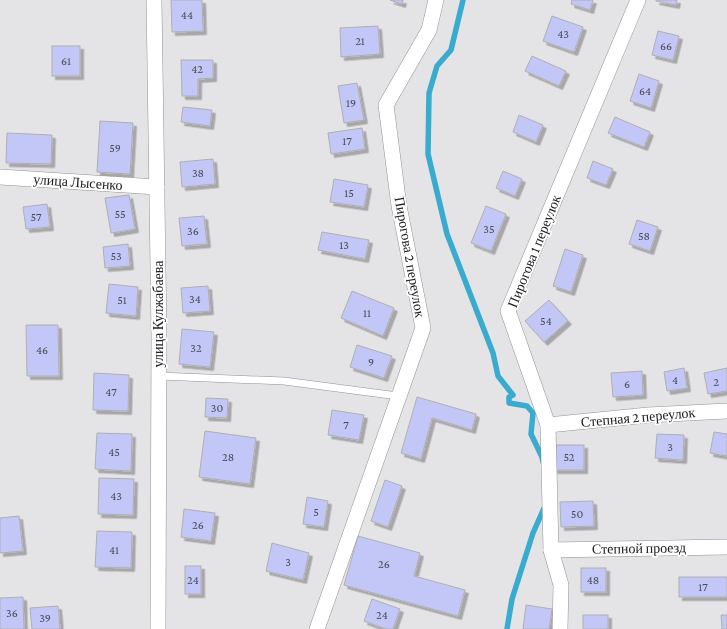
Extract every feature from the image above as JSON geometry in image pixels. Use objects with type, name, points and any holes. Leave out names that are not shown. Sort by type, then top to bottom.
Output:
[{"type":"street","name":"улица Кулжабаева","points":[[154,0],[159,376],[158,629]]},
{"type":"street","name":"Пирогова 2 переулок","points":[[317,629],[423,328],[400,206],[386,105],[429,30],[436,0]]},
{"type":"street","name":"Пирогова 1 переулок","points":[[560,629],[561,585],[552,550],[548,425],[508,311],[638,0]]},
{"type":"street","name":"улица Лысенко","points":[[0,177],[157,187]]},
{"type":"street","name":"Степная 2 переулок","points":[[548,425],[648,415],[727,411]]},
{"type":"street","name":"Степной проезд","points":[[552,550],[727,546]]},
{"type":"lane","points":[[159,376],[284,381],[398,396]]},
{"type":"building","points":[[171,0],[202,0],[203,31],[172,32]]},
{"type":"building","points":[[390,0],[403,0],[402,4]]},
{"type":"building","points":[[572,0],[593,0],[590,10],[571,4]]},
{"type":"building","points":[[656,0],[677,0],[676,5]]},
{"type":"building","points":[[552,16],[583,27],[574,52],[543,41]]},
{"type":"building","points":[[378,26],[380,54],[341,57],[340,28]]},
{"type":"building","points":[[658,31],[679,36],[673,60],[652,55]]},
{"type":"building","points":[[52,46],[80,46],[80,76],[52,76]]},
{"type":"building","points":[[532,56],[566,71],[559,86],[525,71]]},
{"type":"building","points":[[181,60],[213,60],[213,78],[198,79],[198,96],[182,96]]},
{"type":"building","points":[[639,74],[659,81],[651,108],[630,101]]},
{"type":"building","points":[[357,83],[364,120],[344,123],[338,86]]},
{"type":"building","points":[[183,107],[212,110],[210,126],[181,122]]},
{"type":"building","points":[[519,115],[543,125],[536,142],[513,132]]},
{"type":"building","points":[[615,117],[650,132],[644,147],[608,133]]},
{"type":"building","points":[[100,121],[133,123],[130,174],[97,172]]},
{"type":"building","points":[[362,128],[365,149],[331,154],[328,133]]},
{"type":"building","points":[[7,133],[52,135],[51,164],[6,163]]},
{"type":"building","points":[[213,159],[215,184],[182,187],[180,162]]},
{"type":"building","points":[[593,161],[613,169],[606,185],[587,178]]},
{"type":"building","points":[[503,171],[522,179],[515,196],[496,188]]},
{"type":"building","points":[[334,179],[368,185],[364,207],[330,202]]},
{"type":"building","points":[[129,195],[135,229],[111,233],[105,198]]},
{"type":"building","points":[[47,204],[50,227],[26,229],[23,207]]},
{"type":"building","points":[[486,206],[506,214],[491,251],[471,243]]},
{"type":"building","points":[[204,216],[207,244],[182,246],[179,218]]},
{"type":"building","points":[[637,220],[658,227],[650,251],[629,244]]},
{"type":"building","points":[[322,232],[369,240],[365,259],[318,250]]},
{"type":"building","points":[[128,244],[130,266],[105,268],[103,247]]},
{"type":"building","points":[[565,249],[583,255],[571,292],[553,286]]},
{"type":"building","points":[[109,284],[138,287],[136,316],[106,313]]},
{"type":"building","points":[[208,286],[210,311],[183,313],[181,288]]},
{"type":"building","points":[[352,291],[394,308],[383,336],[341,318]]},
{"type":"building","points":[[549,300],[568,321],[544,342],[525,321]]},
{"type":"building","points":[[26,325],[58,325],[59,376],[27,376]]},
{"type":"building","points":[[182,329],[214,332],[210,367],[179,364]]},
{"type":"building","points":[[357,345],[392,356],[384,378],[350,367]]},
{"type":"building","points":[[684,368],[687,388],[667,391],[664,372]]},
{"type":"building","points":[[727,368],[727,391],[708,394],[704,373]]},
{"type":"building","points":[[642,371],[643,395],[613,397],[611,373]]},
{"type":"building","points":[[94,373],[129,375],[128,411],[93,410]]},
{"type":"building","points":[[417,397],[476,414],[472,430],[432,418],[421,459],[401,453]]},
{"type":"building","points":[[206,398],[228,399],[227,418],[205,417]]},
{"type":"building","points":[[332,410],[364,415],[359,440],[328,435]]},
{"type":"building","points":[[205,431],[256,438],[250,484],[199,477]]},
{"type":"building","points":[[714,432],[727,434],[727,456],[710,453]]},
{"type":"building","points":[[97,433],[132,434],[131,471],[95,469]]},
{"type":"building","points":[[657,434],[684,435],[683,460],[655,458]]},
{"type":"building","points":[[554,445],[584,445],[584,470],[554,470]]},
{"type":"building","points":[[99,478],[134,479],[133,515],[98,514]]},
{"type":"building","points":[[385,480],[402,486],[388,527],[371,521]]},
{"type":"building","points":[[307,497],[328,501],[324,527],[303,524]]},
{"type":"building","points":[[593,501],[594,526],[561,527],[560,502]]},
{"type":"building","points":[[184,509],[215,513],[211,541],[181,537]]},
{"type":"building","points":[[19,516],[23,551],[0,553],[0,518]]},
{"type":"building","points":[[97,531],[132,532],[131,568],[95,567]]},
{"type":"building","points":[[358,536],[420,553],[414,576],[465,590],[458,616],[344,585]]},
{"type":"building","points":[[272,543],[309,553],[303,580],[266,571]]},
{"type":"building","points":[[185,566],[201,566],[201,594],[185,594]]},
{"type":"building","points":[[581,568],[606,568],[606,592],[581,592]]},
{"type":"building","points":[[679,577],[727,577],[727,597],[679,597]]},
{"type":"building","points":[[23,597],[24,629],[0,629],[0,598]]},
{"type":"building","points":[[372,599],[400,609],[393,629],[386,629],[364,621]]},
{"type":"building","points":[[526,605],[552,609],[549,629],[523,629]]},
{"type":"building","points":[[58,606],[60,629],[32,629],[30,608]]},
{"type":"building","points":[[583,615],[608,615],[608,629],[583,629]]},
{"type":"building","points":[[721,615],[727,615],[727,629],[722,629]]},
{"type":"waterway","points":[[463,0],[451,50],[437,66],[429,93],[428,154],[447,234],[493,353],[498,376],[513,395],[509,397],[509,403],[527,406],[533,413],[531,434],[543,462]]},
{"type":"waterway","points":[[507,629],[512,599],[533,533],[545,506]]}]
